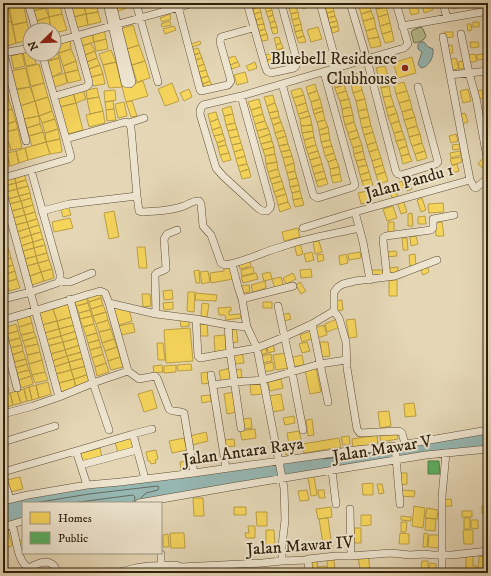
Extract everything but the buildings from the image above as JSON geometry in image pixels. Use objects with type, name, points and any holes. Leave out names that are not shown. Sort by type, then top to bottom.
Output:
[{"type":"street","points":[[28,3],[34,22]]},
{"type":"street","points":[[55,96],[86,87],[89,84],[67,3]]},
{"type":"street","points":[[107,3],[115,25],[132,82],[130,84],[125,83],[115,25],[112,3]]},
{"type":"street","points":[[136,3],[158,82]]},
{"type":"street","points":[[62,40],[140,18],[178,5],[194,3]]},
{"type":"street","points":[[247,3],[253,28],[265,66],[269,73],[295,67],[297,61],[281,3]]},
{"type":"street","points":[[320,3],[333,51]]},
{"type":"street","points":[[350,3],[367,60],[396,172],[401,175],[436,164],[438,162],[418,87]]},
{"type":"street","points":[[240,96],[271,205],[267,211],[259,209],[216,168],[200,114],[200,110],[203,105],[367,60],[406,47],[408,44],[396,3]]},
{"type":"street","points":[[442,3],[446,18]]},
{"type":"street","points":[[178,5],[201,92],[228,85],[231,81],[220,42],[221,37],[253,28]]},
{"type":"street","points":[[402,26],[488,11]]},
{"type":"street","points":[[487,26],[488,38]]},
{"type":"street","points":[[461,34],[476,98],[488,160]]},
{"type":"street","points":[[443,37],[470,180],[476,188],[488,178]]},
{"type":"street","points":[[22,49],[3,52],[26,141]]},
{"type":"street","points":[[3,178],[70,159],[71,156],[44,62]]},
{"type":"street","points":[[450,74],[488,71]]},
{"type":"street","points":[[282,84],[313,194],[318,198],[353,187],[355,185],[324,72]]},
{"type":"street","points":[[66,138],[144,118]]},
{"type":"street","points":[[129,123],[131,128],[137,196],[140,211],[170,210],[199,201],[201,204],[203,226],[211,235],[221,263],[225,265],[247,260],[272,249],[297,242],[359,228]]},
{"type":"street","points":[[31,170],[60,274],[60,280]]},
{"type":"street","name":"Jalan Pandu 1","points":[[303,228],[470,180]]},
{"type":"street","points":[[3,192],[59,397]]},
{"type":"street","points":[[42,211],[69,204],[137,196]]},
{"type":"street","points":[[355,212],[370,280]]},
{"type":"street","points":[[387,277],[383,238],[386,236],[431,230],[433,226],[433,219],[454,215]]},
{"type":"street","points":[[156,314],[155,275],[164,270],[166,267],[164,238],[167,234],[177,230]]},
{"type":"street","points":[[405,444],[402,433],[399,431],[360,433],[357,429],[347,368],[346,342],[338,318],[334,312],[333,295],[335,290],[343,284],[402,274],[437,260]]},
{"type":"street","points":[[232,264],[242,299],[247,327],[257,348],[284,488],[285,520],[282,561]]},
{"type":"street","points":[[60,280],[70,282],[92,272]]},
{"type":"street","points":[[3,300],[57,283],[60,280]]},
{"type":"street","points":[[242,299],[293,286]]},
{"type":"street","points":[[3,320],[70,299],[100,291],[103,292],[109,303],[128,371],[139,379],[155,376],[169,410],[184,412],[186,416],[194,473]]},
{"type":"street","points":[[70,299],[93,383],[109,430]]},
{"type":"street","points":[[109,303],[156,314],[247,327]]},
{"type":"street","points":[[278,306],[303,430]]},
{"type":"street","points":[[196,319],[199,358],[257,348],[312,324],[334,312]]},
{"type":"street","points":[[312,324],[328,402]]},
{"type":"street","points":[[228,325],[230,352],[242,428]]},
{"type":"street","points":[[3,332],[16,388]]},
{"type":"street","points":[[212,385],[263,380],[320,364],[346,360]]},
{"type":"street","points":[[3,414],[33,406],[128,371]]},
{"type":"street","points":[[211,375],[226,468]]},
{"type":"street","points":[[3,442],[55,426]]},
{"type":"street","points":[[3,472],[152,429]]},
{"type":"street","name":"Jalan Antara Raya","points":[[7,500],[87,485],[395,448],[405,444],[488,430]]},
{"type":"street","points":[[133,434],[145,479]]},
{"type":"street","points":[[395,448],[400,504]]},
{"type":"street","name":"Jalan Mawar V","points":[[145,502],[396,460],[488,449]]},
{"type":"street","points":[[81,466],[137,450]]},
{"type":"street","points":[[74,452],[81,466],[87,485]]},
{"type":"street","points":[[442,573],[442,496],[446,453]]},
{"type":"street","points":[[332,471],[336,504]]},
{"type":"street","points":[[3,478],[7,500]]},
{"type":"street","points":[[350,509],[351,556]]},
{"type":"street","points":[[3,527],[22,521]]},
{"type":"street","points":[[12,525],[20,558],[26,566],[29,568],[44,562],[51,563],[54,565],[57,573]]},
{"type":"street","name":"Jalan Mawar IV","points":[[116,573],[149,566],[176,565],[181,567],[262,563],[336,556],[391,553],[410,555],[452,555],[488,551]]},
{"type":"street","points":[[161,554],[161,566]]},
{"type":"street","points":[[308,559],[310,573]]},
{"type":"street","points":[[173,565],[173,573]]},
{"type":"green space","points":[[421,27],[426,36],[423,40],[414,43],[411,32]]},
{"type":"water","points":[[424,42],[428,47],[433,49],[433,52],[429,64],[421,68],[418,64],[422,52],[418,49],[418,44]]},
{"type":"water","points":[[488,430],[488,449],[446,453],[145,502],[22,502],[22,521],[3,527],[3,501],[19,496]]},
{"type":"place","name":"Bluebell Residence Clubhouse","points":[[405,68]]}]
